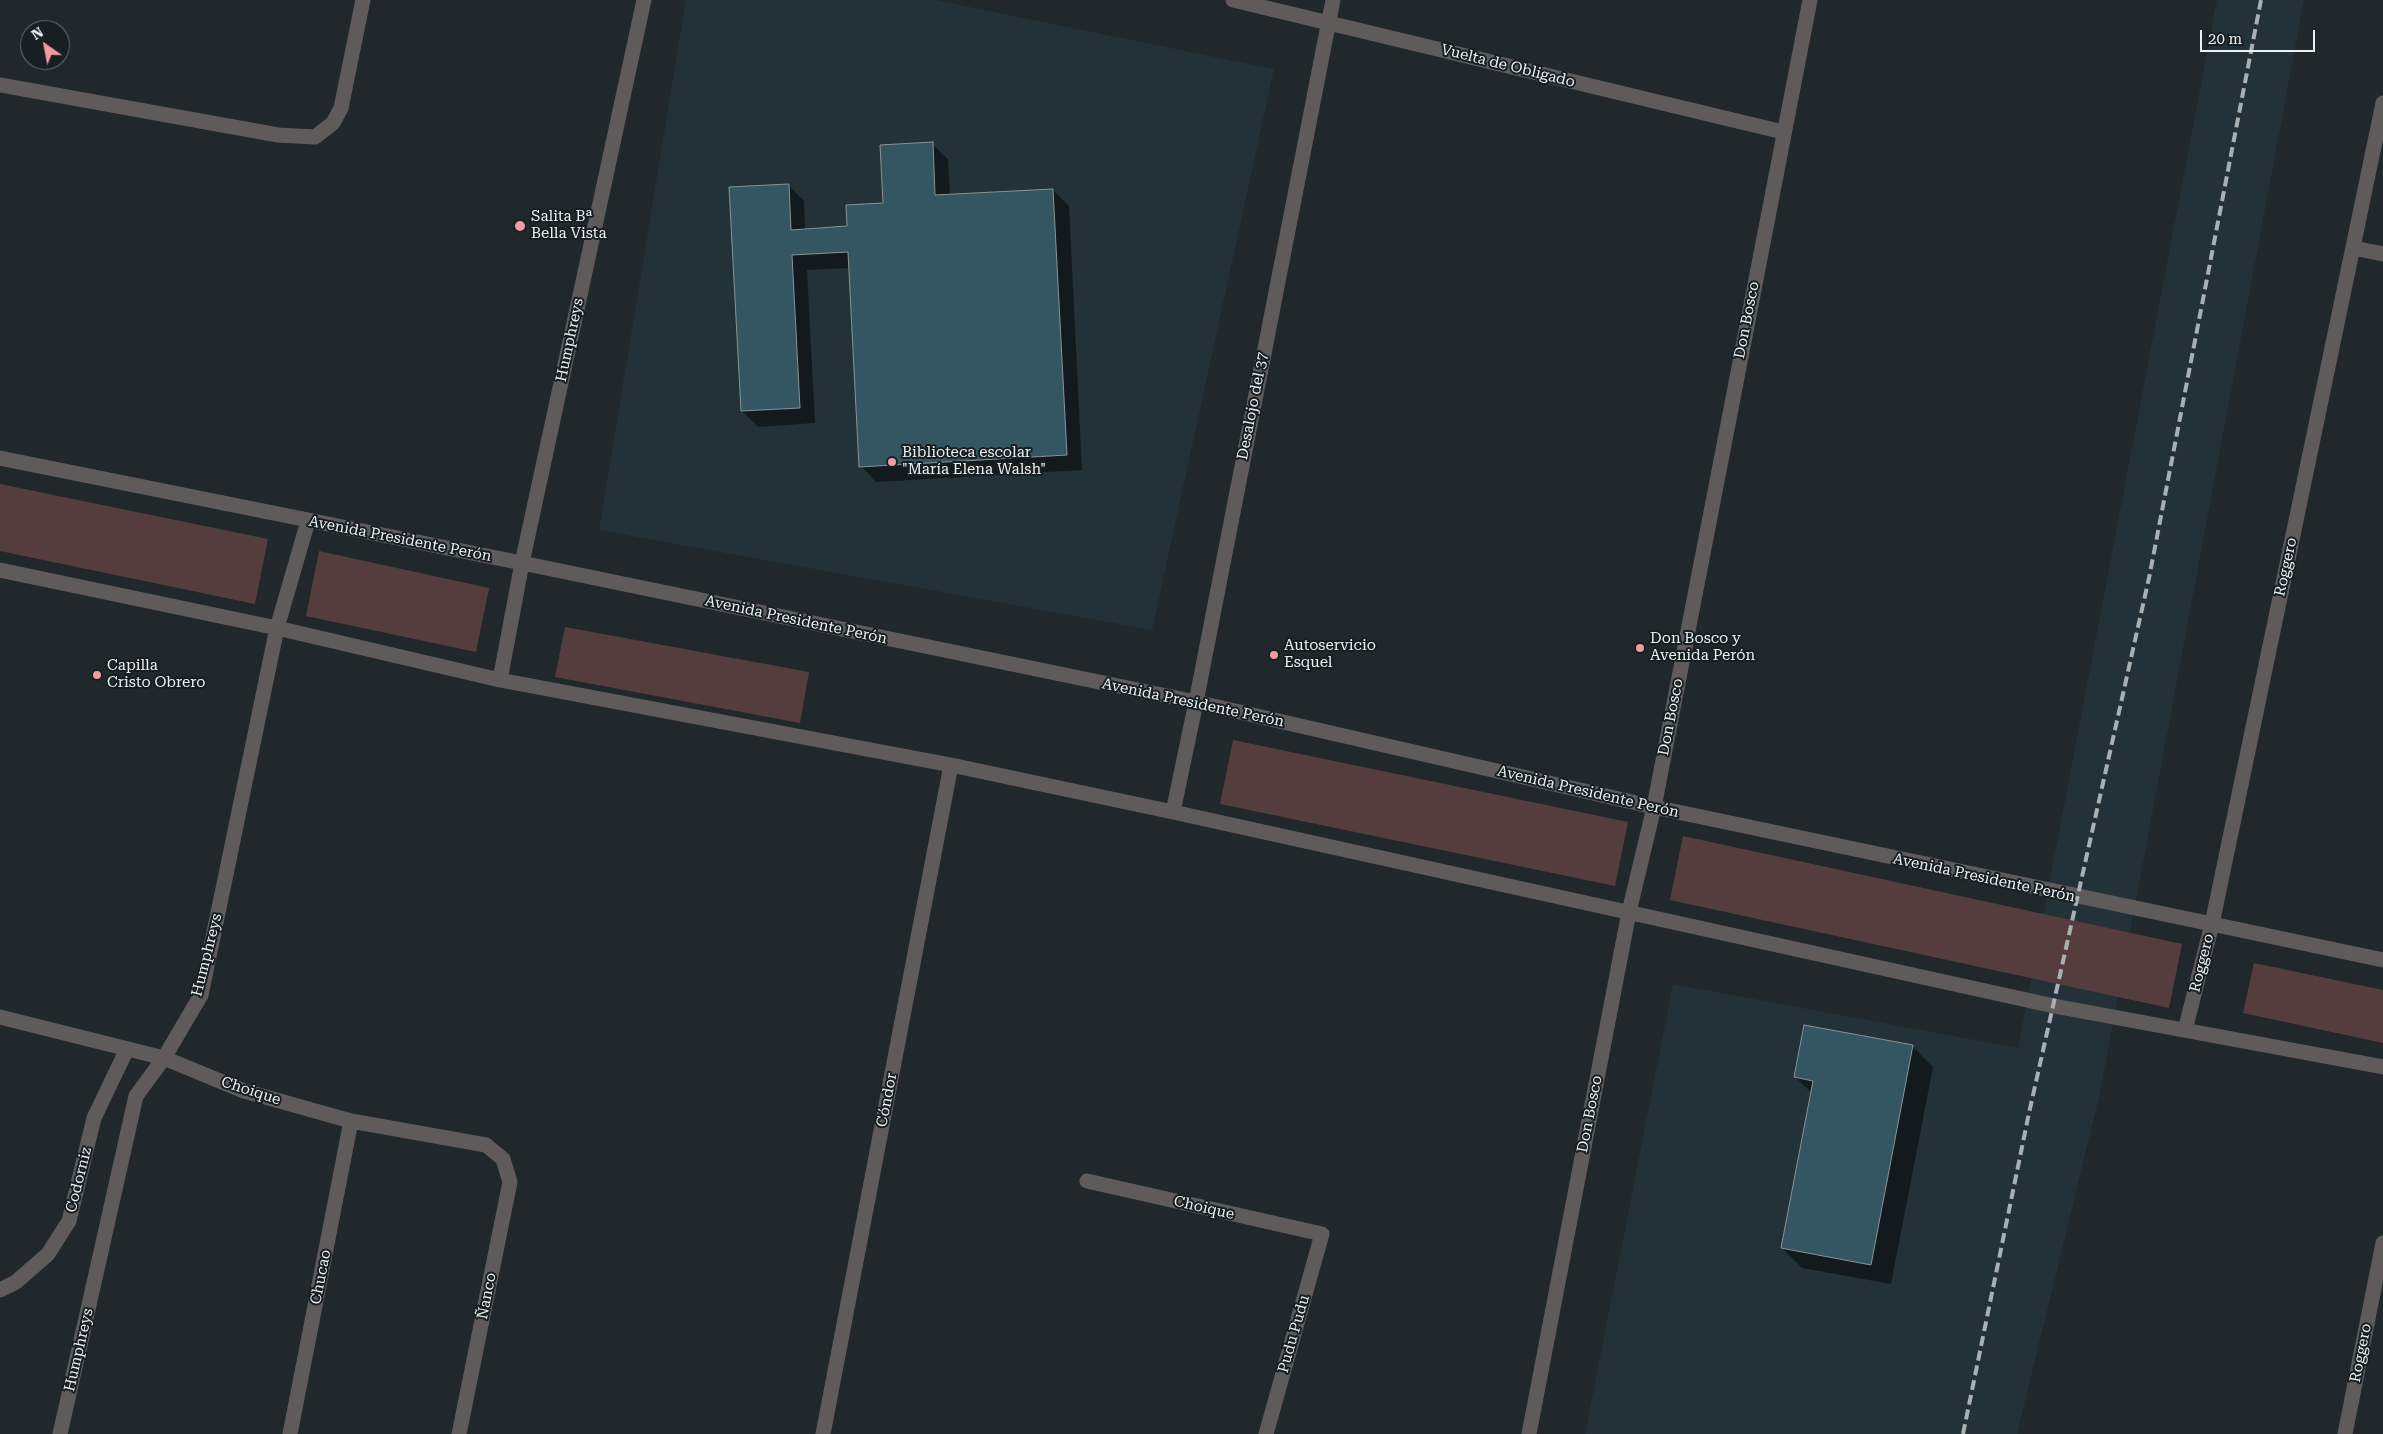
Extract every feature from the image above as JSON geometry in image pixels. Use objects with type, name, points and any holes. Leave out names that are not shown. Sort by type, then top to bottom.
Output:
[{"type":"street","points":[[0,85],[278,135],[315,137],[333,123],[341,108],[363,0]]},
{"type":"street","name":"Humphreys","points":[[500,680],[522,563],[644,0]]},
{"type":"street","name":"Vuelta de Obligado","points":[[1233,0],[1783,132]]},
{"type":"street","name":"Desalojo del 37","points":[[1173,812],[1333,0]]},
{"type":"street","name":"Don Bosco","points":[[1529,1434],[1629,912],[1654,807],[1810,0]]},
{"type":"street","name":"Roggero","points":[[2185,1030],[2212,924],[2383,103]]},
{"type":"street","points":[[2353,248],[2383,254]]},
{"type":"street","name":"Avenida Presidente Perón","points":[[0,458],[1196,702],[1654,807],[2068,896],[2383,960]]},
{"type":"street","name":"Humphreys","points":[[60,1434],[136,1096],[164,1058],[201,994],[277,628],[308,521]]},
{"type":"street","points":[[0,570],[277,628],[500,680],[950,765],[1173,812],[2054,1006],[2383,1066]]},
{"type":"street","name":"Cóndor","points":[[823,1434],[950,765]]},
{"type":"street","name":"Choique","points":[[0,1017],[164,1058],[244,1091],[351,1120],[486,1145],[503,1159]]},
{"type":"street","name":"Codorniz","points":[[0,1290],[16,1282],[48,1254],[69,1221],[94,1118],[127,1049]]},
{"type":"street","name":"Chucao","points":[[290,1434],[351,1120]]},
{"type":"street","name":"Ñanco","points":[[459,1434],[510,1182],[503,1159]]},
{"type":"street","name":"Choique","points":[[1087,1181],[1322,1234]]},
{"type":"street","name":"Pudu Pudu","points":[[1266,1434],[1322,1234]]},
{"type":"street","name":"Roggero","points":[[2345,1434],[2383,1243]]},
{"type":"shaded area","points":[[686,0],[935,0],[1274,69],[1152,630],[599,530]]},
{"type":"shaded area","points":[[2217,0],[2304,0],[2100,1093],[2017,1434],[1585,1434],[1673,984],[2018,1048]]},
{"type":"shaded area","points":[[0,484],[268,539],[255,604],[0,551]]},
{"type":"shaded area","points":[[319,551],[489,588],[476,652],[306,616]]},
{"type":"shaded area","points":[[565,627],[809,672],[800,723],[555,677]]},
{"type":"shaded area","points":[[1233,740],[1628,822],[1615,886],[1220,804]]},
{"type":"shaded area","points":[[1683,836],[2182,944],[2169,1008],[1670,900]]},
{"type":"shaded area","points":[[2254,963],[2383,990],[2383,1043],[2243,1013]]},
{"type":"building","points":[[933,142],[935,195],[1053,189],[1067,455],[859,467],[848,252],[792,255],[800,408],[741,411],[729,187],[789,184],[791,230],[847,226],[846,205],[883,203],[880,145]]},
{"type":"building","points":[[1804,1025],[1913,1045],[1871,1265],[1781,1248],[1813,1081],[1794,1077]]},
{"type":"railway","points":[[1963,1434],[2029,1113],[2149,578],[2261,0]]},
{"type":"place","name":"Salita Bª Bella Vista","points":[[520,226]]},
{"type":"place","name":"Biblioteca escolar \"María Elena Walsh\"","points":[[892,462]]},
{"type":"place","name":"Don Bosco y Avenida Perón","points":[[1640,648]]},
{"type":"place","name":"Autoservicio Esquel","points":[[1274,655]]},
{"type":"place","name":"Capilla Cristo Obrero","points":[[97,675]]}]
